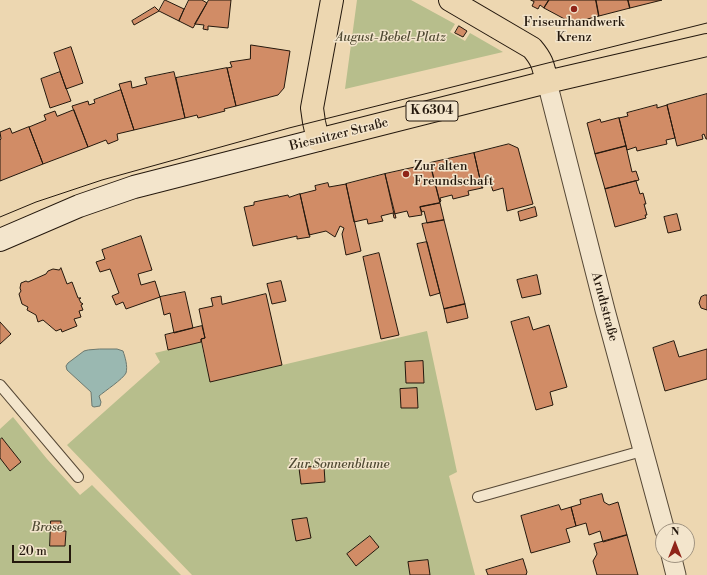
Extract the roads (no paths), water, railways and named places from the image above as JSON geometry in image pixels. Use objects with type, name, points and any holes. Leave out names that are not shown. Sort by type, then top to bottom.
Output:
[{"type":"main road","points":[[318,140],[312,108],[332,0]]},
{"type":"main road","points":[[450,0],[532,48],[543,64],[547,82]]},
{"type":"main road","name":"Biesnitzer Straße","points":[[0,240],[79,206],[134,187],[547,82],[707,45]]},
{"type":"street","name":"Arndtstraße","points":[[547,82],[605,310],[663,523]]},
{"type":"street","points":[[673,563],[676,575]]},
{"type":"lane","points":[[0,384],[78,477]]},
{"type":"lane","points":[[478,497],[642,451]]},
{"type":"water","points":[[117,349],[123,351],[127,370],[121,378],[99,396],[101,402],[100,406],[94,407],[92,406],[91,392],[67,370],[66,366],[84,351]]},
{"type":"tram line","points":[[0,217],[36,202],[102,180],[289,128],[707,23]]},
{"type":"place","name":"Friseurhandwerk Krenz","points":[[574,9]]},
{"type":"place","name":"Zur alten Freundschaft","points":[[406,174]]},
{"type":"park label","name":"August-Bebel-Platz","points":[[391,38]]},
{"type":"park label","name":"Zur Sonnenblume","points":[[339,465]]},
{"type":"park label","name":"Brose","points":[[47,528]]}]
